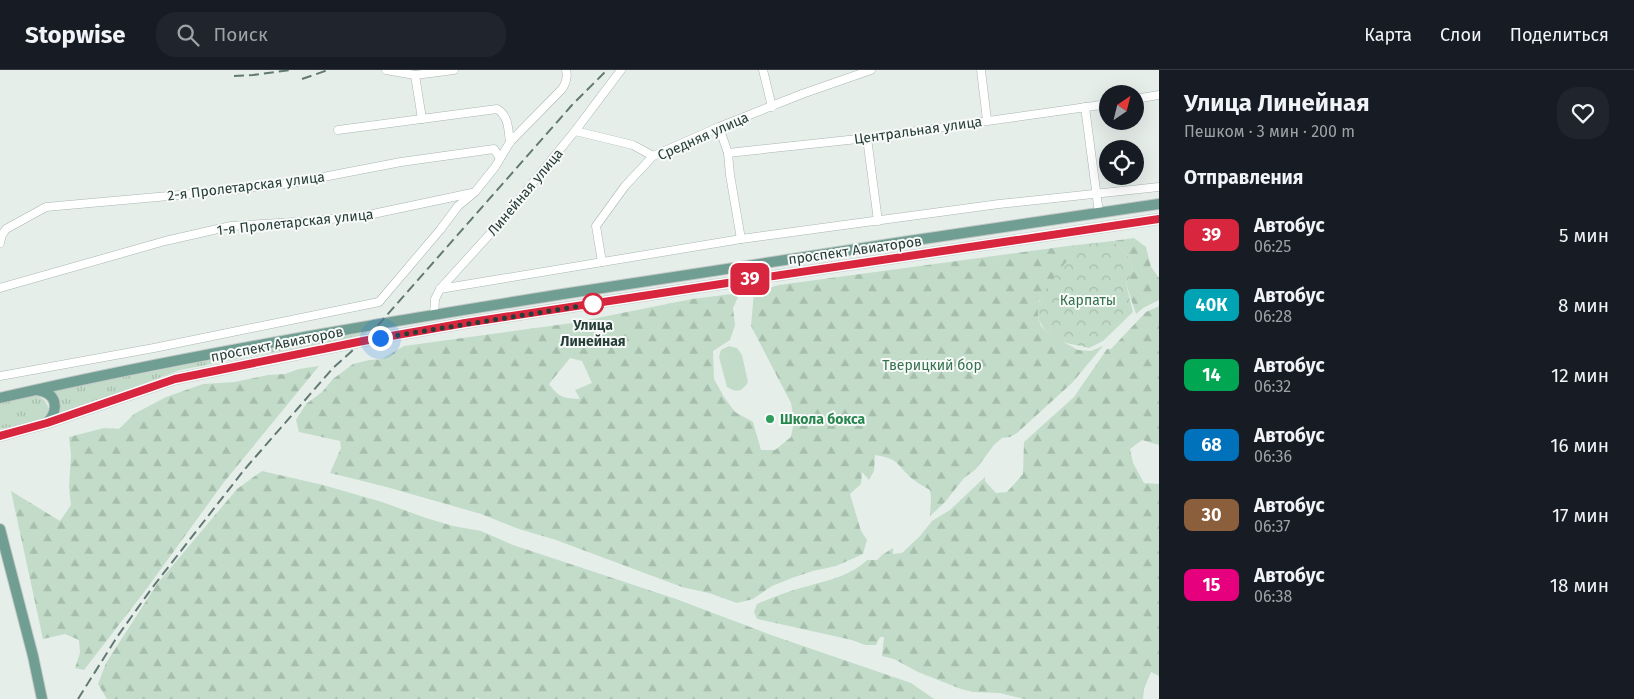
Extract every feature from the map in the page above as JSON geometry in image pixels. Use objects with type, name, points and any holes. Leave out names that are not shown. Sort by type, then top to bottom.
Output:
[{"type":"main road","name":"проспект Авиаторов","points":[[0,398],[231,350],[434,314],[757,263],[1159,204]]},
{"type":"main road","name":"проспект Авиаторов","points":[[0,436],[47,423],[175,379],[363,341],[747,280],[1159,219]]},
{"type":"main road","points":[[37,390],[45,391],[54,400],[54,414],[47,423]]},
{"type":"main road","points":[[0,529],[33,656],[42,699]]},
{"type":"street","points":[[386,70],[415,74],[454,70]]},
{"type":"street","points":[[475,192],[510,142],[562,89],[566,83],[566,70]]},
{"type":"street","name":"Линейная улица","points":[[434,314],[435,298],[440,289],[499,224],[575,131],[621,70]]},
{"type":"street","points":[[763,70],[772,107]]},
{"type":"street","name":"Средняя улица","points":[[602,262],[596,226],[625,186],[653,156],[802,94],[871,70]]},
{"type":"street","points":[[981,70],[987,120]]},
{"type":"street","points":[[415,74],[422,119]]},
{"type":"street","points":[[1144,98],[1159,95]]},
{"type":"street","name":"Центральная улица","points":[[728,153],[867,138],[1099,105]]},
{"type":"street","points":[[1085,107],[1100,213]]},
{"type":"street","points":[[338,130],[497,109],[506,117],[510,142]]},
{"type":"street","points":[[719,127],[728,153],[730,175],[742,239]]},
{"type":"street","points":[[575,131],[633,145],[653,156]]},
{"type":"street","points":[[867,138],[878,221]]},
{"type":"street","name":"2-я Пролетарская улица","points":[[0,243],[6,229],[46,207],[202,193],[292,182],[401,162],[494,149],[500,158]]},
{"type":"street","name":"проспект Авиаторов","points":[[440,289],[742,239],[999,204],[1159,187]]},
{"type":"street","name":"проспект Авиаторов","points":[[0,376],[154,348],[379,302],[458,206],[475,192]]},
{"type":"street","name":"1-я Пролетарская улица","points":[[0,288],[165,242],[231,226],[368,215],[475,192]]},
{"type":"green space","points":[[1134,238],[1146,247],[1151,267],[1159,278],[1159,300],[1136,314],[1126,284],[1133,271],[1130,259],[1113,241]]},
{"type":"green space","name":"Карпаты","points":[[1113,241],[1130,259],[1133,271],[1126,284],[1133,312],[1103,341],[1089,348],[1057,339],[1042,326],[1039,320],[1038,307],[1047,288],[1073,253],[1068,246]]},
{"type":"green space","name":"Тверицкий бор","points":[[1068,246],[1074,252],[1039,301],[1038,316],[1041,326],[1049,334],[1078,350],[1091,351],[1103,346],[1072,383],[1017,433],[1010,437],[1002,438],[994,445],[976,469],[964,478],[945,502],[930,516],[930,490],[910,477],[892,460],[875,455],[874,471],[869,480],[862,472],[861,484],[850,494],[861,531],[867,540],[863,554],[836,566],[792,578],[772,586],[753,599],[737,603],[709,593],[682,587],[481,514],[330,473],[341,448],[340,441],[299,432],[296,420],[306,404],[322,392],[333,379],[353,364],[382,359],[404,346],[572,323],[692,299],[740,293],[733,308],[735,325],[730,340],[713,351],[714,379],[735,412],[753,422],[761,450],[775,450],[791,437],[794,421],[791,403],[751,326],[754,292],[779,285]],"holes":[[[570,358],[582,361],[592,383],[575,390],[580,399],[566,398],[559,395],[549,384]]]},
{"type":"green space","points":[[1159,306],[1159,445],[1142,440],[1130,449],[1133,463],[1144,483],[1159,484],[1159,676],[1151,672],[1144,689],[1143,699],[1024,699],[1000,693],[973,692],[918,672],[894,659],[882,656],[884,637],[880,637],[876,645],[865,645],[852,640],[757,619],[754,612],[757,604],[842,576],[867,560],[877,560],[893,548],[893,554],[902,553],[920,536],[932,521],[950,510],[985,477],[985,481],[996,493],[1007,492],[1023,474],[1024,442],[1074,397],[1107,349],[1111,349],[1146,312]]},
{"type":"green space","points":[[370,329],[365,335],[180,370],[56,416],[51,391]]},
{"type":"green space","points":[[729,346],[737,348],[742,355],[748,382],[744,388],[739,390],[727,387],[719,357],[721,350]]},
{"type":"green space","points":[[319,366],[224,482],[145,591],[84,670],[75,668],[80,653],[79,640],[65,634],[43,639],[11,491],[60,521],[71,505],[69,437],[104,428],[119,429],[134,414],[166,397],[203,384],[235,382]]},
{"type":"green space","points":[[33,395],[42,398],[47,404],[49,410],[44,419],[0,429],[0,403]]},
{"type":"green space","points":[[262,471],[323,485],[382,502],[453,526],[481,531],[513,545],[676,599],[771,635],[911,683],[934,699],[107,699],[98,684],[106,663],[157,584],[237,489]]},
{"type":"railway","points":[[234,76],[291,70]]},
{"type":"railway","points":[[302,79],[328,70]]},
{"type":"railway","points":[[78,699],[117,637],[152,588],[244,470],[333,368],[380,323],[572,105],[607,70]]},
{"type":"bus line","name":"39","points":[[0,436],[47,423],[175,379],[363,341],[465,323],[1159,219]]},
{"type":"place","name":"Улица Линейная","points":[[593,304]]},
{"type":"place","name":"Школа бокса","points":[[770,419]]},
{"type":"route","points":[[380,338],[593,304]]}]
